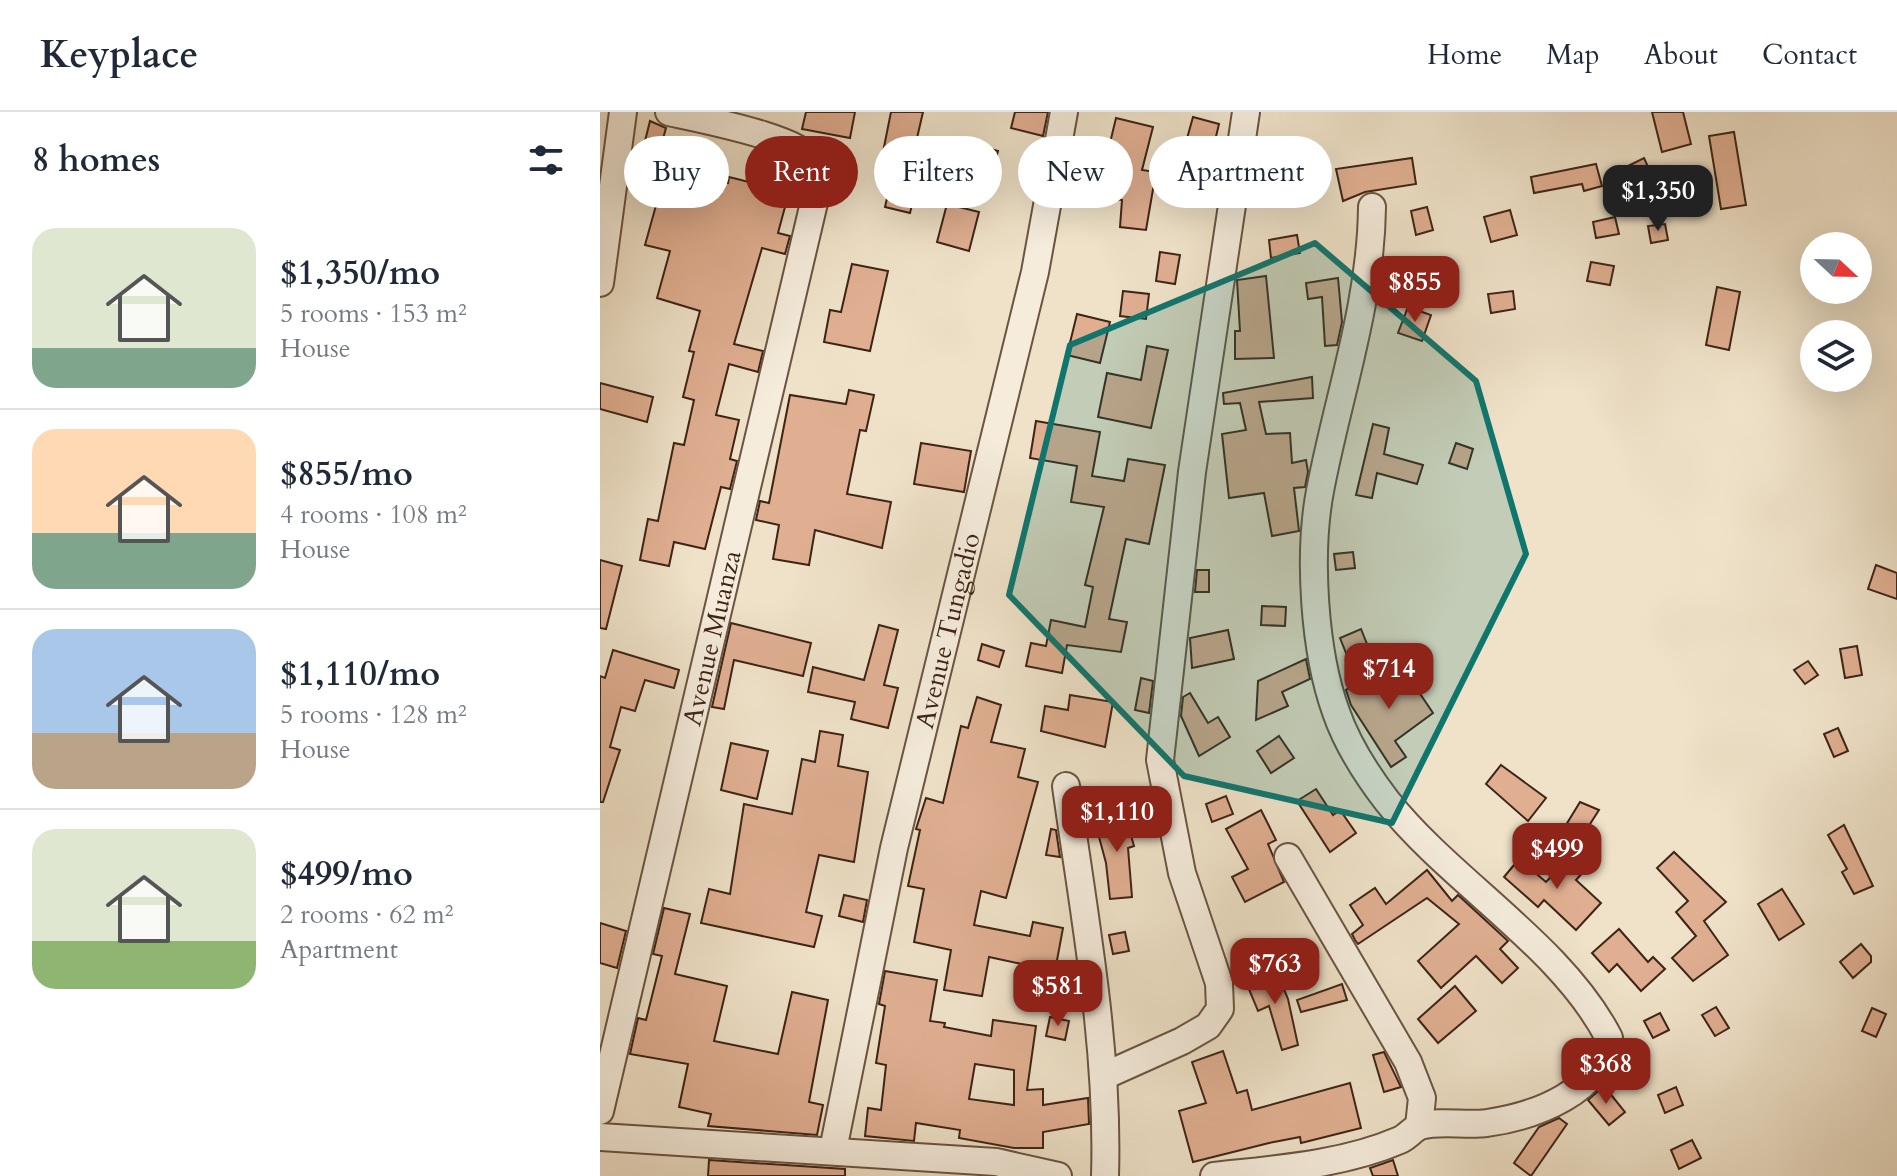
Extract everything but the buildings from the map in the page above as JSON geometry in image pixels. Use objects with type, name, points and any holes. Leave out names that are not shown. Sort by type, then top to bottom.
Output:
[{"type":"street","points":[[600,283],[606,196],[623,112]]},
{"type":"street","name":"Avenue Muanza","points":[[600,1111],[817,190],[817,166],[807,152],[775,139],[669,112]]},
{"type":"street","name":"Avenue Tungadio","points":[[833,1150],[894,848],[1035,272],[1064,112]]},
{"type":"street","points":[[1104,1076],[1208,1026],[1220,1009],[1219,983],[1182,873],[1160,760],[1194,457],[1246,112]]},
{"type":"street","points":[[1214,1176],[1322,1163],[1402,1139],[1419,1126],[1489,1123],[1552,1105],[1585,1084],[1606,1057],[1609,1038],[1580,994],[1388,801],[1356,755],[1336,712],[1322,656],[1316,540],[1319,494],[1367,288],[1372,207]]},
{"type":"street","points":[[1066,786],[1104,1076],[1105,1176]]},
{"type":"street","points":[[1288,857],[1408,1062],[1422,1098],[1419,1126]]},
{"type":"street","points":[[600,1137],[801,1152],[833,1150],[865,1165],[996,1162],[1058,1176]]},
{"type":"highlighted area","points":[[1315,243],[1476,381],[1526,554],[1392,823],[1184,776],[1009,595],[1070,345]]}]
